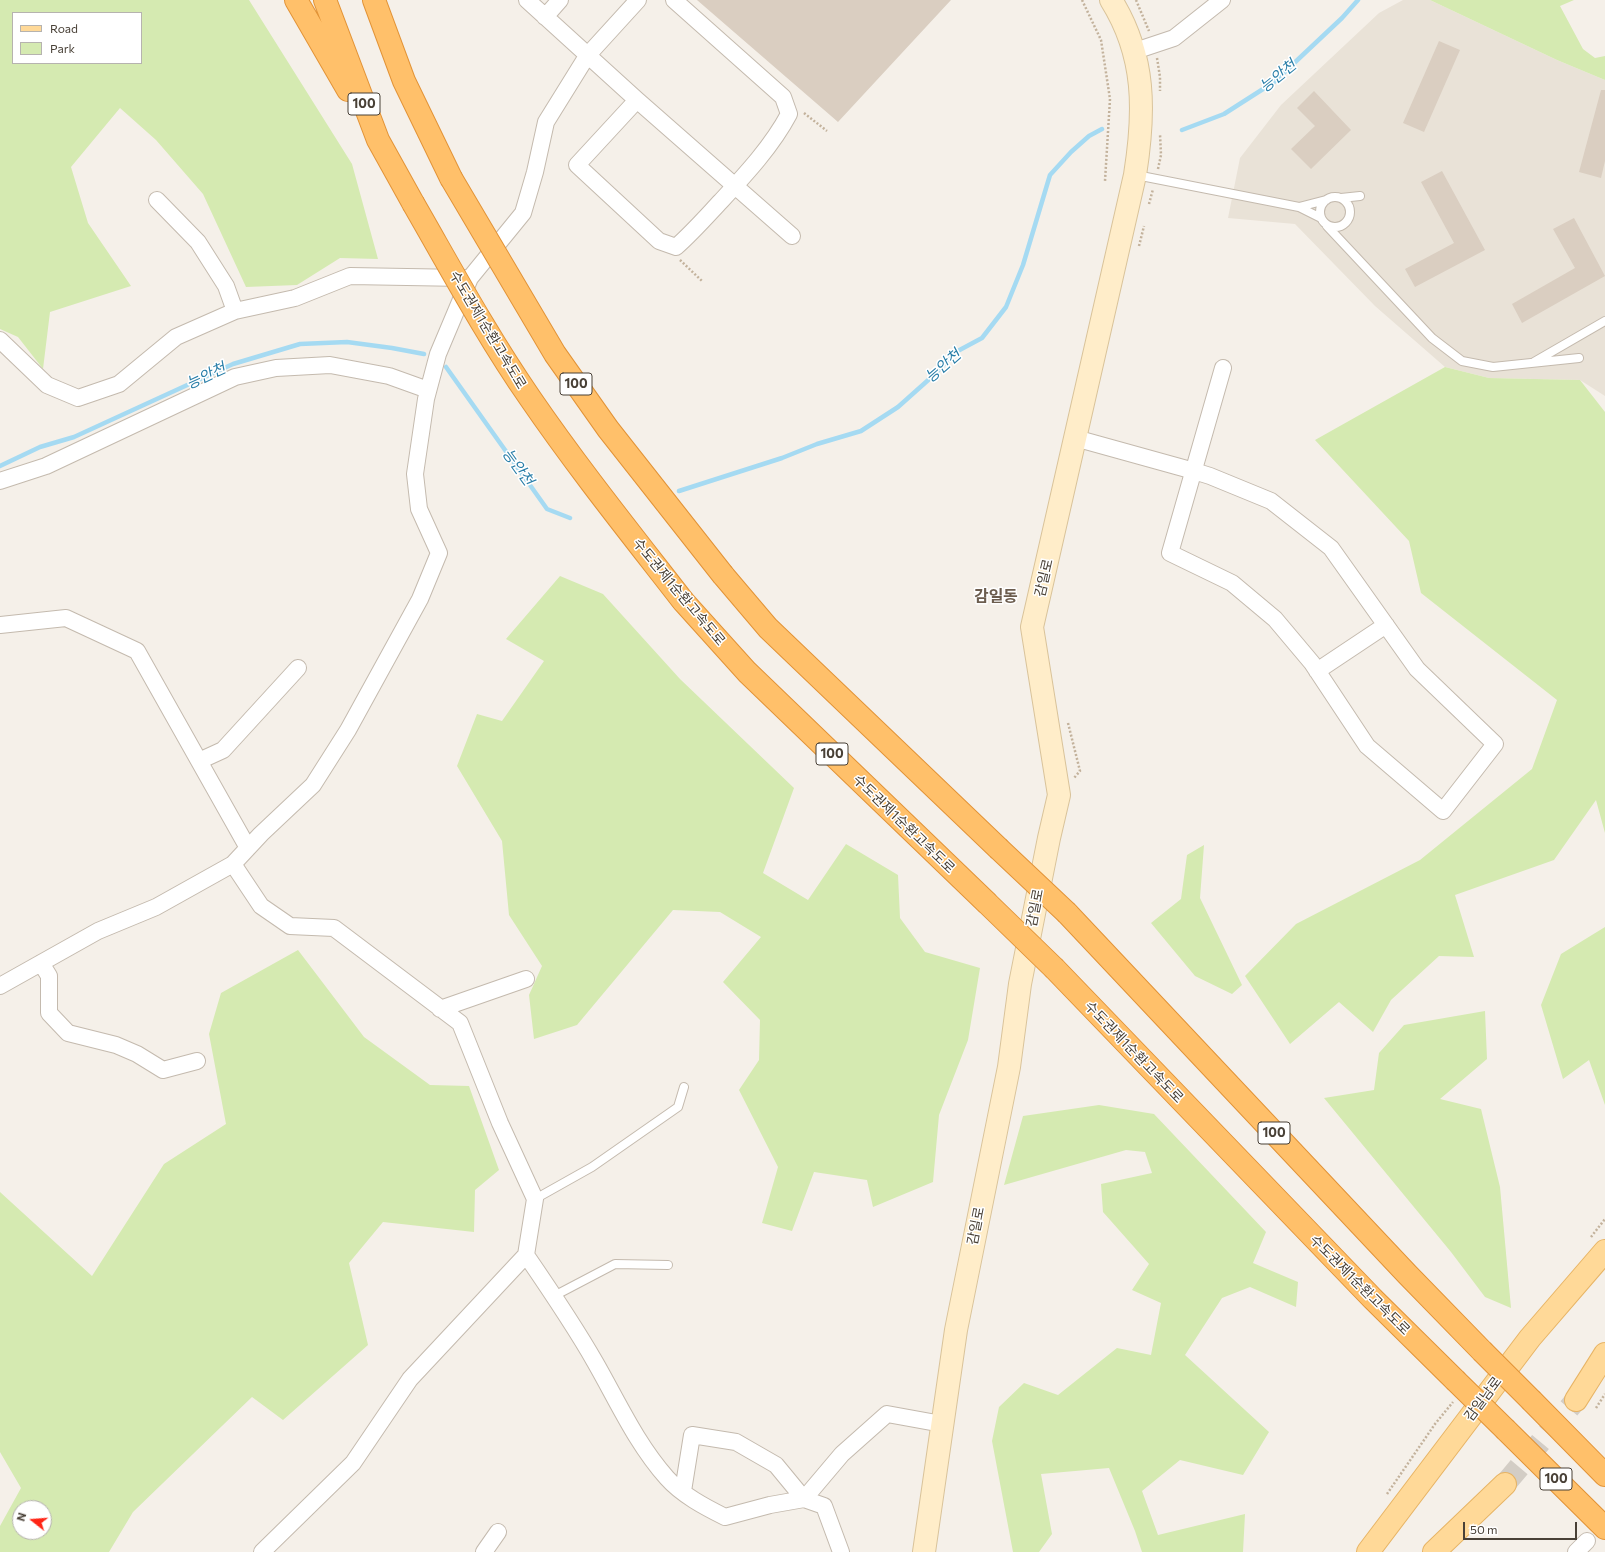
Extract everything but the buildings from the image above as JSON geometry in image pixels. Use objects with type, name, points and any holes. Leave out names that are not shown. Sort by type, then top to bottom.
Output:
[{"type":"highway","points":[[296,0],[378,140]]},
{"type":"highway","name":"수도권제1순환고속도로","points":[[325,0],[378,140],[496,346],[529,398],[586,478],[683,601],[747,672],[1055,969],[1373,1299],[1605,1528]]},
{"type":"highway","name":"100","points":[[374,0],[404,81],[451,178],[555,354],[608,429],[723,575],[768,628],[1067,913],[1407,1274],[1605,1475]]},
{"type":"main road","name":"감일남로","points":[[1368,1552],[1530,1338],[1605,1251]]},
{"type":"main road","points":[[1576,1400],[1605,1354]]},
{"type":"main road","points":[[1434,1552],[1505,1484]]},
{"type":"street","points":[[527,0],[587,56],[734,187],[792,236]]},
{"type":"street","points":[[545,17],[560,0]]},
{"type":"street","points":[[0,986],[98,931],[156,907],[233,864],[313,785],[348,730],[420,599],[439,553],[419,509],[415,474],[428,390],[438,354],[470,278],[523,213],[535,172],[546,122],[587,56],[638,0]]},
{"type":"street","points":[[637,100],[577,165],[659,241],[676,247],[688,237],[734,187],[778,134],[789,114],[784,97],[674,0]]},
{"type":"street","name":"감일로","points":[[924,1552],[956,1330],[1009,1067],[1020,984],[1048,838],[1059,795],[1032,627],[1135,175],[1140,145],[1142,93],[1135,51],[1120,14],[1111,0]]},
{"type":"street","points":[[1135,51],[1174,38],[1222,0]]},
{"type":"street","points":[[157,200],[198,242],[226,286],[236,310]]},
{"type":"street","points":[[0,340],[47,385],[78,398],[119,384],[176,337],[236,310],[295,298],[350,276],[470,278]]},
{"type":"street","points":[[0,481],[46,466],[235,377],[276,368],[330,365],[389,376],[428,390]]},
{"type":"street","points":[[1075,438],[1194,471],[1210,476],[1271,501],[1331,548],[1386,624],[1416,669],[1495,744],[1443,811],[1367,746],[1317,670],[1275,619],[1232,583],[1170,553],[1194,471],[1223,368]]},
{"type":"street","points":[[0,625],[66,618],[136,651],[248,848]]},
{"type":"street","points":[[1317,670],[1386,624]]},
{"type":"street","points":[[199,761],[223,750],[298,668]]},
{"type":"street","points":[[233,864],[261,906],[290,926],[334,928],[460,1023],[500,1123],[535,1199],[526,1255],[410,1379],[353,1463],[262,1552]]},
{"type":"street","points":[[41,963],[49,976],[48,1013],[68,1033],[116,1045],[137,1054],[164,1070],[197,1061]]},
{"type":"street","points":[[440,1009],[526,979]]},
{"type":"street","points":[[526,1255],[554,1296],[595,1362],[633,1433],[668,1479],[701,1505],[724,1517],[770,1505],[804,1499],[824,1506],[841,1552]]},
{"type":"street","points":[[804,1499],[842,1454],[887,1414],[942,1424]]},
{"type":"street","points":[[683,1491],[692,1434],[736,1442],[776,1465],[804,1499]]},
{"type":"street","points":[[484,1552],[498,1532]]},
{"type":"lane","points":[[1135,175],[1299,207],[1321,218],[1432,338],[1462,361],[1493,367],[1579,358]]},
{"type":"lane","points":[[1299,207],[1336,197],[1341,198],[1360,196],[1350,211],[1348,220],[1344,224],[1336,228],[1327,226]]},
{"type":"lane","points":[[1341,198],[1346,201],[1350,211]]},
{"type":"lane","points":[[1321,218],[1320,208],[1326,200]]},
{"type":"lane","points":[[1343,243],[1344,224]]},
{"type":"lane","points":[[1531,363],[1605,321]]},
{"type":"lane","points":[[535,1199],[592,1167],[678,1107],[684,1087]]},
{"type":"lane","points":[[554,1296],[615,1264],[668,1265]]},
{"type":"path","points":[[1082,0],[1101,40],[1110,99],[1105,181]]},
{"type":"path","points":[[1596,1408],[1605,1394]]},
{"type":"shaded area","points":[[1403,0],[1430,0],[1557,60],[1605,80],[1605,396],[1580,380],[1489,378],[1445,367],[1375,306],[1295,224],[1228,218],[1240,158],[1281,105],[1379,13]]},
{"type":"green space","points":[[0,0],[249,0],[352,164],[378,259],[340,258],[297,285],[246,287],[203,194],[156,140],[120,108],[71,167],[88,223],[131,286],[50,312],[43,369],[18,337],[0,329]]},
{"type":"green space","points":[[1430,0],[1574,0],[1560,6],[1583,49],[1595,58],[1605,56],[1605,80],[1557,60]]},
{"type":"green space","points":[[1445,367],[1489,378],[1580,380],[1605,412],[1605,833],[1596,800],[1554,860],[1455,895],[1474,957],[1439,956],[1391,1000],[1373,1032],[1339,1002],[1290,1044],[1245,976],[1296,924],[1420,860],[1532,769],[1557,700],[1421,593],[1409,541],[1315,440]]},
{"type":"green space","points":[[560,576],[603,594],[680,679],[794,788],[763,873],[808,900],[846,844],[898,875],[900,918],[925,952],[980,968],[968,1040],[939,1115],[933,1182],[873,1207],[867,1180],[814,1172],[792,1231],[762,1223],[778,1167],[739,1090],[759,1060],[760,1020],[723,982],[761,937],[720,912],[673,910],[577,1025],[534,1039],[529,995],[542,966],[509,915],[502,841],[457,766],[477,714],[502,721],[544,661],[506,639]]},
{"type":"green space","points":[[1204,845],[1200,898],[1242,985],[1232,994],[1195,976],[1151,923],[1181,899],[1187,855]]},
{"type":"green space","points":[[1605,927],[1605,1105],[1589,1060],[1563,1079],[1541,1005],[1561,954]]},
{"type":"green space","points":[[298,950],[364,1037],[430,1085],[469,1086],[499,1170],[475,1190],[474,1232],[383,1222],[349,1263],[368,1345],[283,1420],[252,1397],[133,1512],[109,1552],[0,1552],[0,1526],[12,1504],[12,1540],[52,1540],[52,1500],[14,1500],[21,1488],[0,1452],[0,1192],[92,1276],[164,1164],[226,1124],[209,1034],[221,993]]},
{"type":"green space","points":[[1485,1011],[1487,1059],[1440,1099],[1481,1109],[1500,1187],[1511,1308],[1485,1297],[1451,1252],[1324,1098],[1374,1090],[1379,1053],[1404,1025]]},
{"type":"green space","points":[[1099,1105],[1154,1114],[1266,1232],[1253,1263],[1298,1282],[1296,1307],[1250,1287],[1222,1298],[1185,1355],[1269,1432],[1243,1475],[1180,1460],[1142,1491],[1158,1535],[1245,1514],[1243,1552],[1142,1552],[1109,1468],[1041,1474],[1052,1534],[1039,1552],[1013,1552],[992,1441],[999,1407],[1024,1383],[1058,1395],[1117,1348],[1151,1355],[1161,1303],[1132,1290],[1149,1264],[1103,1212],[1101,1184],[1152,1173],[1145,1152],[1126,1150],[1004,1185],[1023,1116]]},
{"type":"waterway","name":"능안천","points":[[1182,130],[1224,114],[1274,82],[1342,18],[1358,0]]},
{"type":"waterway","name":"능안천","points":[[679,491],[782,458],[817,444],[861,431],[898,407],[935,374],[954,353],[982,338],[1006,307],[1023,265],[1050,175],[1071,152],[1089,136],[1102,129]]},
{"type":"waterway","name":"능안천","points":[[0,466],[40,447],[74,437],[233,364],[300,344],[347,342],[424,354]]},
{"type":"waterway","name":"능안천","points":[[446,367],[547,509],[570,518]]},
{"type":"tunnel","points":[[1505,1484],[1576,1400]]},
{"type":"district","name":"감일동","points":[[996,597]]}]
